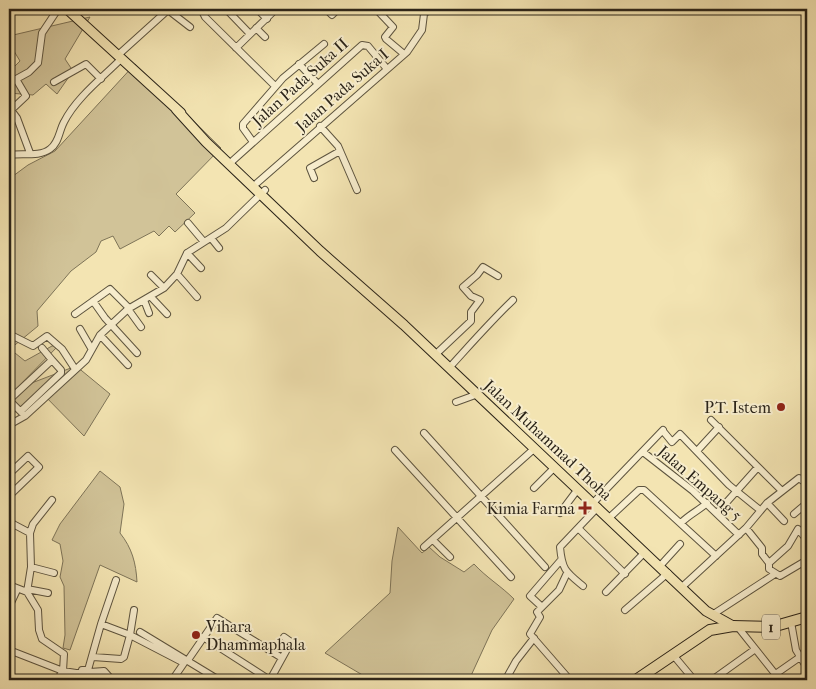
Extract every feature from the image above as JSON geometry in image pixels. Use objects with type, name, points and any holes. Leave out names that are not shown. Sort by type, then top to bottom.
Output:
[{"type":"highway","name":"1","points":[[636,680],[674,656],[705,632],[735,626],[772,627],[807,617]]},
{"type":"main road","name":"Jalan Muhammad Thoha","points":[[71,10],[119,58],[176,109],[368,293],[478,394],[709,613],[735,626]]},
{"type":"main road","name":"Jalan Muhammad Thoha","points":[[231,162],[257,183],[263,192]]},
{"type":"main road","points":[[705,632],[709,622],[709,613]]},
{"type":"street","points":[[9,83],[29,72],[38,64],[42,33],[58,9]]},
{"type":"street","points":[[9,155],[51,149],[59,138],[60,127],[80,101],[102,79],[119,58],[169,9],[190,27]]},
{"type":"street","points":[[205,9],[203,13],[205,17],[275,86]]},
{"type":"street","points":[[226,9],[250,34]]},
{"type":"street","points":[[257,9],[267,19]]},
{"type":"street","points":[[236,48],[276,9]]},
{"type":"street","points":[[326,9],[332,15],[338,9]]},
{"type":"street","points":[[376,9],[394,28],[385,37],[386,39],[404,54]]},
{"type":"street","name":"Jalan Pada Suka I","points":[[257,183],[404,54],[422,30],[422,11],[430,9]]},
{"type":"street","points":[[256,28],[264,37]]},
{"type":"street","points":[[253,142],[242,126],[275,86],[324,44]]},
{"type":"street","name":"Jalan Pada Suka II","points":[[231,162],[363,45],[368,46],[388,69]]},
{"type":"street","points":[[54,82],[86,64],[102,79]]},
{"type":"street","points":[[299,64],[318,84]]},
{"type":"street","points":[[16,80],[26,96],[10,111],[18,118],[30,153]]},
{"type":"street","points":[[320,126],[334,140],[357,190]]},
{"type":"street","points":[[314,178],[310,168],[340,152]]},
{"type":"street","points":[[18,419],[86,360],[91,348],[100,335],[128,308],[151,297],[164,288],[177,274],[187,253],[226,228],[263,192]]},
{"type":"street","points":[[188,222],[204,242]]},
{"type":"street","points":[[211,238],[219,248]]},
{"type":"street","points":[[187,253],[201,268]]},
{"type":"street","points":[[436,355],[470,321],[471,312],[480,300],[476,296],[471,296],[463,287],[477,275],[482,267],[498,276]]},
{"type":"street","points":[[177,274],[197,297]]},
{"type":"street","points":[[151,275],[164,288]]},
{"type":"street","points":[[75,314],[111,289],[128,308],[141,327]]},
{"type":"street","points":[[151,297],[167,314]]},
{"type":"street","points":[[144,300],[148,312]]},
{"type":"street","points":[[449,368],[482,333],[488,323],[513,300]]},
{"type":"street","points":[[93,301],[137,353]]},
{"type":"street","points":[[80,329],[91,348]]},
{"type":"street","points":[[9,334],[32,346],[47,336],[62,350],[76,369]]},
{"type":"street","points":[[100,335],[128,365]]},
{"type":"street","points":[[18,419],[61,373],[62,370],[42,348]]},
{"type":"street","points":[[18,419],[9,400],[52,360]]},
{"type":"street","points":[[456,402],[478,394]]},
{"type":"street","points":[[711,420],[782,491]]},
{"type":"street","points":[[697,451],[719,426]]},
{"type":"street","points":[[583,586],[567,573],[561,560],[560,547],[663,430],[672,442],[680,434],[736,490],[760,510]]},
{"type":"street","points":[[424,433],[546,567]]},
{"type":"street","points":[[424,547],[535,448]]},
{"type":"street","points":[[395,450],[511,576]]},
{"type":"street","name":"Jalan Empang 5","points":[[643,452],[707,503],[739,535]]},
{"type":"street","points":[[9,474],[29,456],[39,467],[9,495],[9,515]]},
{"type":"street","points":[[534,488],[553,470],[552,464]]},
{"type":"street","points":[[717,513],[758,467]]},
{"type":"street","points":[[682,587],[739,535],[756,518],[760,510],[767,503],[799,478],[807,484]]},
{"type":"street","points":[[560,513],[578,489]]},
{"type":"street","points":[[609,518],[639,490],[644,490],[682,522],[716,556]]},
{"type":"street","points":[[52,500],[33,524],[30,533],[31,567],[27,590],[38,610],[39,630],[42,638],[64,654],[64,669],[57,680]]},
{"type":"street","points":[[682,522],[692,512],[707,503]]},
{"type":"street","points":[[767,503],[784,521]]},
{"type":"street","points":[[794,514],[807,503]]},
{"type":"street","points":[[9,519],[13,524],[30,533]]},
{"type":"street","points":[[578,528],[625,574]]},
{"type":"street","points":[[746,528],[762,548],[762,554],[769,563],[769,569],[775,574],[780,576],[785,574],[807,560]]},
{"type":"street","points":[[769,563],[788,546],[798,529],[807,540]]},
{"type":"street","points":[[433,540],[450,557]]},
{"type":"street","points":[[660,566],[680,544]]},
{"type":"street","points":[[606,592],[646,552]]},
{"type":"street","points":[[542,607],[530,596],[561,560]]},
{"type":"street","points":[[31,567],[54,573]]},
{"type":"street","points":[[567,573],[559,590],[537,612],[540,617],[530,634],[570,680]]},
{"type":"street","points":[[625,610],[668,573]]},
{"type":"street","points":[[709,613],[775,574]]},
{"type":"street","points":[[78,680],[93,657],[101,624],[116,580]]},
{"type":"street","points":[[9,585],[17,590],[48,593]]},
{"type":"street","points":[[9,607],[17,590]]},
{"type":"street","points":[[93,657],[124,658],[134,610]]},
{"type":"street","points":[[173,679],[215,620],[219,618],[282,658]]},
{"type":"street","points":[[791,622],[800,658],[807,668]]},
{"type":"street","points":[[101,624],[153,643],[219,680]]},
{"type":"street","points":[[735,626],[780,680]]},
{"type":"street","points":[[140,632],[153,643]]},
{"type":"street","points":[[203,637],[270,680],[291,642],[284,637]]},
{"type":"street","points":[[508,680],[506,679],[516,661],[534,638]]},
{"type":"street","points":[[9,650],[64,669],[104,671],[112,680]]},
{"type":"street","points":[[712,680],[754,650]]},
{"type":"street","points":[[674,656],[694,680]]},
{"type":"street","points":[[767,680],[800,658]]},
{"type":"shaded area","points":[[90,17],[65,59],[73,71],[57,94],[46,84],[33,95],[9,93],[9,72],[20,61],[9,43],[9,36]]},
{"type":"shaded area","points":[[135,64],[221,148],[176,194],[195,213],[175,232],[169,226],[159,236],[154,231],[120,249],[113,236],[101,241],[96,252],[71,271],[37,311],[38,326],[10,349],[25,361],[52,346],[59,345],[16,389],[76,366],[110,394],[84,436],[41,392],[9,415],[9,179],[28,165],[55,151]]},
{"type":"shaded area","points":[[100,471],[120,487],[124,504],[120,533],[128,544],[133,556],[137,582],[100,565],[70,650],[63,648],[65,635],[64,586],[60,577],[63,561],[60,544],[52,540],[60,524]]},
{"type":"shaded area","points":[[398,527],[422,553],[429,547],[440,557],[464,572],[474,564],[514,599],[492,630],[469,680],[371,680],[325,653],[390,593],[392,561]]},
{"type":"place","name":"P.T. Istem","points":[[781,407]]},
{"type":"place","name":"Kimia Farma","points":[[585,508]]},
{"type":"place","name":"Vihara Dhammaphala","points":[[196,635]]}]
